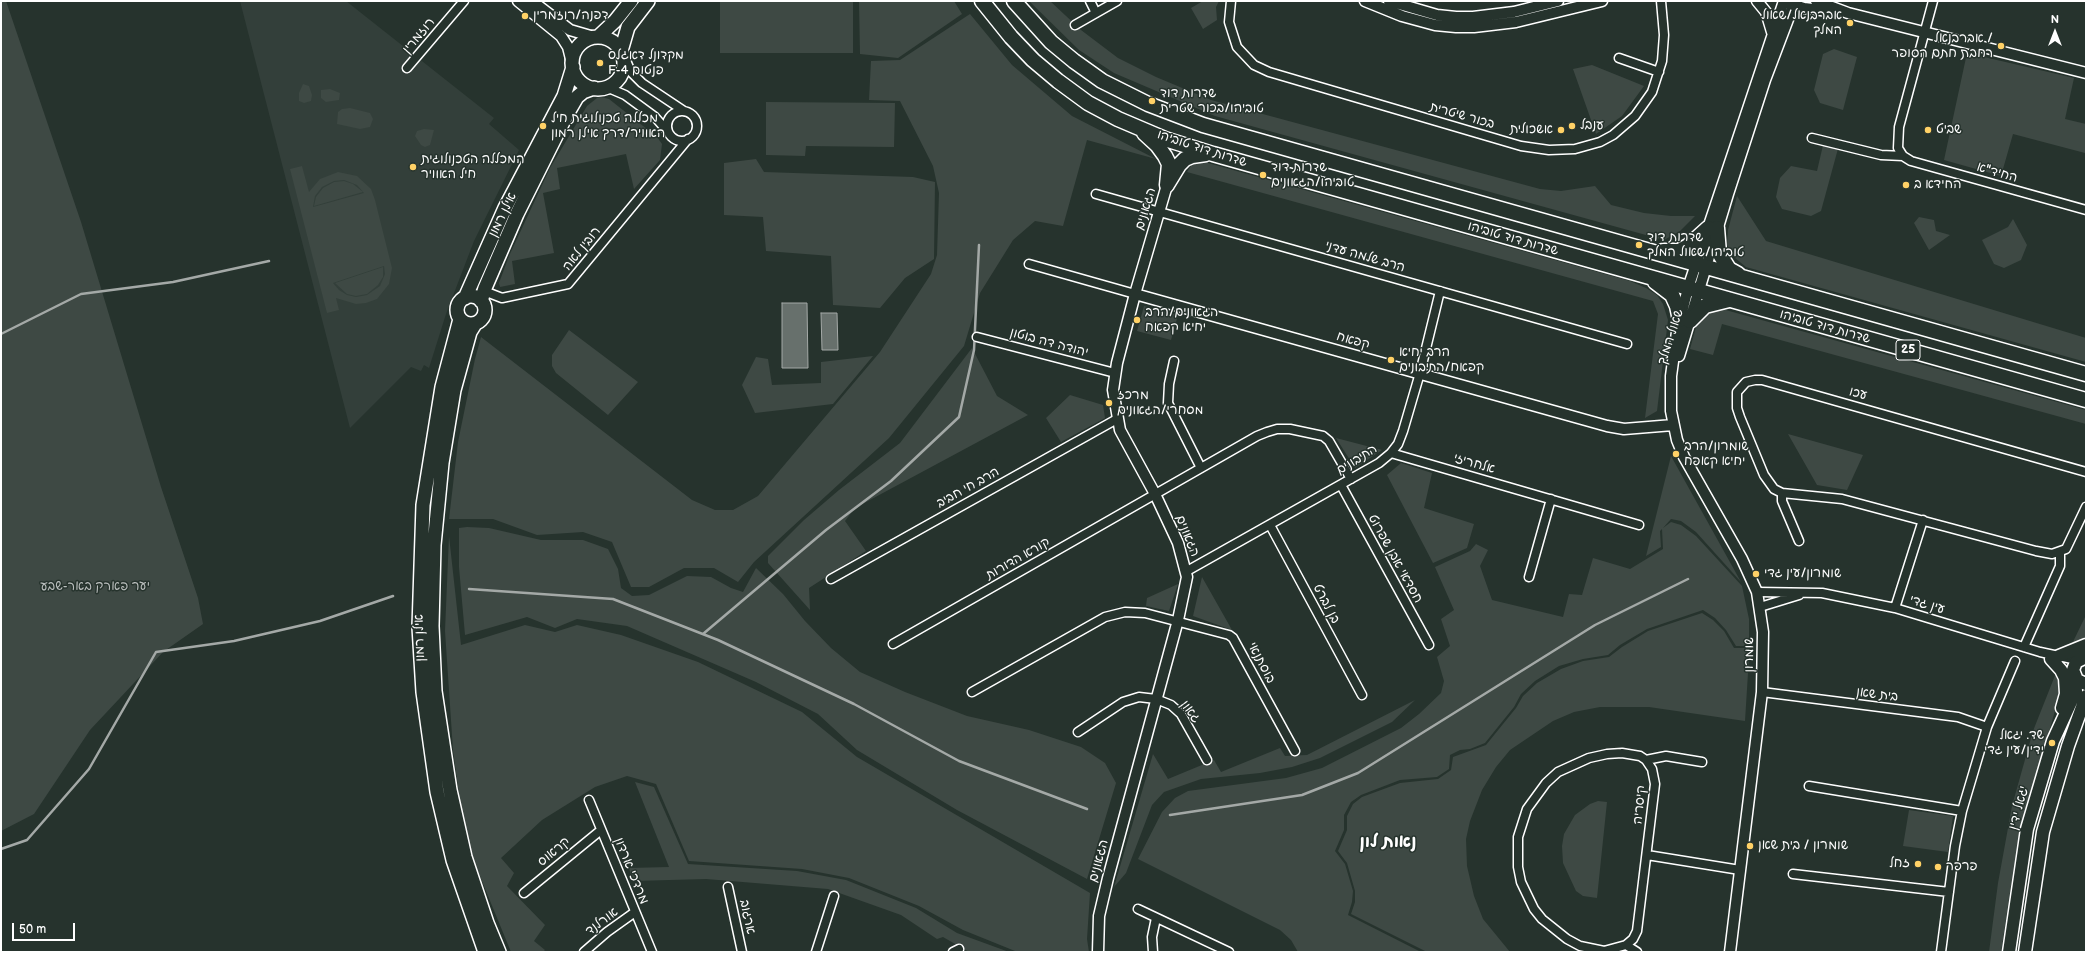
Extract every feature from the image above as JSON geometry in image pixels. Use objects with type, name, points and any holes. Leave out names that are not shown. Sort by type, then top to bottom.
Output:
[{"type":"highway","name":"שדרות דוד טוביהו","points":[[982,1],[1011,37],[1033,60],[1058,81],[1088,103],[1138,128],[1213,154],[2086,400]]},
{"type":"highway","name":"שדרות דוד טוביהו","points":[[1014,1],[1051,42],[1102,81],[1167,112],[1203,125],[2086,374]]},
{"type":"highway","points":[[1138,128],[1157,145],[1165,156],[1168,164],[1167,185]]},
{"type":"highway","points":[[1167,185],[1185,159],[1200,154],[1213,154]]},
{"type":"highway","points":[[1647,250],[1669,252],[1679,251],[1712,228],[1721,256],[1729,269],[1741,276]]},
{"type":"highway","points":[[1648,277],[1672,295],[1685,320],[1705,306],[1731,300]]},
{"type":"main road","points":[[631,1],[615,21],[596,37],[580,44],[575,51],[572,65],[580,81],[598,88],[613,84],[621,75],[624,68],[623,54],[628,27],[648,1]]},
{"type":"main road","points":[[596,37],[610,39],[623,54]]},
{"type":"main road","name":"אילן רמון","points":[[465,298],[505,208],[564,96],[572,65]]},
{"type":"main road","name":"אילן רמון","points":[[482,296],[517,214],[566,116],[577,98],[583,92],[598,88]]},
{"type":"main road","points":[[482,296],[485,310],[482,318],[475,324],[467,323],[460,319],[458,307],[465,298],[482,296]]},
{"type":"main road","name":"אילן רמון","points":[[460,319],[442,387],[423,505],[419,627],[423,692],[437,792],[453,860],[485,952]]},
{"type":"main road","name":"אילן רמון","points":[[475,324],[470,332],[454,390],[442,463],[434,545],[432,626],[436,691],[450,790],[465,857],[487,923],[499,952]]},
{"type":"main road","points":[[2053,741],[2066,694],[2065,678],[2055,657],[2082,648],[2084,655]]},
{"type":"main road","name":"יגאל ידין","points":[[2009,952],[2023,848],[2053,741],[2076,691],[2074,665],[2084,655]]},
{"type":"main road","points":[[2074,675],[2080,682],[2086,684]]},
{"type":"main road","points":[[2025,952],[2043,832],[2086,696]]},
{"type":"street","name":"רוזמרין","points":[[407,68],[464,1]]},
{"type":"street","points":[[518,1],[561,36],[568,47],[572,65]]},
{"type":"street","points":[[532,1],[570,30],[596,37]]},
{"type":"street","points":[[1090,1],[1096,13]]},
{"type":"street","points":[[1075,25],[1117,1]]},
{"type":"street","name":"בכור שיטרית","points":[[1231,1],[1229,22],[1232,35],[1237,47],[1254,65],[1279,76],[1533,148],[1549,150],[1575,149],[1600,142],[1613,135],[1626,125],[1639,110],[1652,92],[1660,72],[1664,48],[1661,1]]},
{"type":"street","points":[[1365,1],[1402,16],[1435,25],[1456,27],[1474,27],[1516,22],[1602,1]]},
{"type":"street","points":[[1389,1],[1437,15],[1473,17],[1514,12],[1558,1]]},
{"type":"street","points":[[1757,1],[1768,16],[1772,35]]},
{"type":"street","points":[[1816,1],[1848,13],[2086,73]]},
{"type":"street","points":[[1903,156],[1898,148],[1899,127],[1933,1]]},
{"type":"street","points":[[1787,2],[1822,11],[1848,13]]},
{"type":"street","name":"שאול המלך","points":[[1671,376],[1693,290],[1712,228],[1772,35],[1787,2]]},
{"type":"street","name":"שאול המלך","points":[[1712,228],[1767,74],[1787,2]]},
{"type":"street","points":[[598,88],[611,89],[625,95],[652,115],[669,134],[677,140],[688,139],[695,133],[697,123],[693,115],[642,83],[631,72],[623,54]]},
{"type":"street","points":[[1618,58],[1660,72]]},
{"type":"street","points":[[669,134],[667,126],[670,117],[677,112],[685,111]]},
{"type":"street","name":"רובין לאה","points":[[669,134],[674,147],[669,161]]},
{"type":"street","name":"החיד\"א","points":[[1812,138],[1881,155],[1903,156],[1911,160],[2086,210]]},
{"type":"street","name":"רובין לאה","points":[[482,296],[507,298],[568,284],[688,139]]},
{"type":"street","name":"הגאונים","points":[[1098,952],[1098,931],[1103,899],[1186,589],[1187,571],[1178,543],[1155,494],[1125,442],[1117,418],[1113,390],[1115,373],[1135,294],[1167,185]]},
{"type":"street","name":"הרב שלמה עדני","points":[[1096,194],[1627,344]]},
{"type":"street","name":"קפאח","points":[[1029,264],[1607,426],[1624,429],[1673,425]]},
{"type":"street","name":"התיבונים","points":[[1187,571],[1379,464],[1391,453],[1398,444],[1403,431],[1420,373],[1440,291]]},
{"type":"street","name":"יהודה דה בוטון","points":[[977,337],[1115,373]]},
{"type":"street","points":[[1174,361],[1169,384],[1168,403],[1201,468]]},
{"type":"street","name":"שומרון","points":[[1671,376],[1670,396],[1673,425],[1684,457],[1742,559],[1757,592],[1763,632],[1762,692],[1730,952]]},
{"type":"street","name":"עכו","points":[[1782,493],[1774,489],[1764,475],[1737,408],[1737,392],[1746,382],[1762,380],[2086,472]]},
{"type":"street","name":"הרב חי חביב","points":[[831,579],[1117,418]]},
{"type":"street","name":"קורא הדורות","points":[[893,644],[1258,436],[1278,429],[1290,429],[1323,436],[1329,441],[1351,479]]},
{"type":"street","name":"אלחריזי","points":[[1391,453],[1639,525]]},
{"type":"street","name":"חסדאי אבן שפרוט","points":[[1341,485],[1429,645]]},
{"type":"street","points":[[1799,541],[1782,501],[1782,493],[1842,498],[2044,553],[2060,552],[2069,545],[2086,508]]},
{"type":"street","points":[[1529,577],[1551,499]]},
{"type":"street","points":[[1895,608],[1923,520]]},
{"type":"street","name":"בן לברט","points":[[1270,525],[1362,695]]},
{"type":"street","points":[[2024,647],[2060,566],[2060,552]]},
{"type":"street","name":"עין גדי","points":[[1757,592],[1822,593],[1895,608],[2055,657],[2084,655]]},
{"type":"street","name":"עין גדי","points":[[1760,607],[1805,593]]},
{"type":"street","points":[[972,692],[1114,614],[1135,612],[1178,620]]},
{"type":"street","name":"בוסתנאי","points":[[1178,620],[1229,635],[1233,638],[1295,751]]},
{"type":"street","name":"עין גדי","points":[[2055,657],[2074,675]]},
{"type":"street","points":[[1942,952],[1955,846],[1962,811],[1987,727],[2015,661]]},
{"type":"street","name":"בית שאן","points":[[1762,692],[1958,717],[1987,727]]},
{"type":"street","name":"גאון","points":[[1078,732],[1122,702],[1139,697],[1156,699],[1171,705],[1181,714],[1207,760]]},
{"type":"street","points":[[1637,952],[1626,945],[1604,951],[1580,946],[1555,931],[1542,920],[1527,897],[1521,882],[1518,867],[1518,836],[1527,808],[1546,783],[1558,772],[1575,763],[1607,754],[1632,754],[1646,760],[1666,756],[1702,762]]},
{"type":"street","name":"קיסריה","points":[[1626,945],[1633,939],[1637,931],[1655,784],[1652,769],[1646,760]]},
{"type":"street","points":[[1809,786],[1962,811]]},
{"type":"street","name":"מרדכי ארדון","points":[[589,800],[652,952]]},
{"type":"street","name":"קראוס","points":[[524,893],[601,830]]},
{"type":"street","points":[[1647,855],[1740,870]]},
{"type":"street","points":[[1793,874],[1949,892]]},
{"type":"street","name":"ארגוב","points":[[728,887],[742,952]]},
{"type":"street","points":[[816,952],[834,896]]},
{"type":"street","points":[[1138,909],[1229,952]]},
{"type":"street","name":"אורלנד","points":[[584,952],[607,932],[635,912]]},
{"type":"street","points":[[1152,952],[1152,934],[1156,918]]},
{"type":"shaded area","points":[[240,1],[346,1],[494,118],[489,124],[519,150],[474,241],[446,314],[429,368],[424,365],[421,371],[411,367],[350,428]]},
{"type":"shaded area","points":[[782,303],[807,303],[808,368],[782,368]]},
{"type":"shaded area","points":[[821,313],[837,313],[838,350],[822,350]]},
{"type":"green space","name":"יער פארק באר-שבע","points":[[1,1],[6,1],[81,222],[161,487],[198,598],[203,624],[163,652],[90,730],[34,814],[1,831]]},
{"type":"green space","points":[[720,1],[853,1],[853,53],[720,53]]},
{"type":"green space","points":[[859,1],[954,1],[962,14],[898,58],[860,54]]},
{"type":"green space","points":[[1029,1],[1050,1],[1081,30],[1118,58],[1156,77],[1211,100],[1540,189],[1561,191],[1595,186],[1611,205],[1644,213],[1671,216],[1695,216],[1680,231],[1664,240],[1215,116],[1114,73],[1079,50]]},
{"type":"green space","points":[[1203,1],[1219,1],[1216,7],[1217,20],[1203,29],[1191,8]]},
{"type":"green space","points":[[970,14],[1012,65],[1072,116],[1156,159],[1087,140],[1063,226],[1035,221],[1013,240],[980,293],[964,346],[889,438],[754,562],[738,582],[714,568],[684,568],[649,587],[631,587],[612,542],[583,532],[537,535],[493,519],[449,519],[458,442],[481,337],[692,500],[715,510],[733,510],[758,496],[880,352],[931,274],[937,255],[939,193],[933,166],[900,101],[869,100],[871,61],[900,60]]},
{"type":"green space","points":[[1834,49],[1857,57],[1843,110],[1820,103],[1814,90],[1823,54]]},
{"type":"green space","points":[[1967,53],[2074,78],[2065,119],[2086,124],[2085,153],[2013,134],[2001,176],[1944,160]]},
{"type":"green space","points":[[1592,65],[1644,86],[1622,116],[1596,134],[1573,69]]},
{"type":"green space","points":[[303,84],[309,86],[312,95],[311,101],[304,103],[299,101],[299,93]]},
{"type":"green space","points":[[330,89],[340,93],[339,100],[326,102],[321,98],[321,90]]},
{"type":"green space","points":[[601,97],[609,99],[657,137],[662,144],[660,160],[634,189],[626,154],[557,168],[560,189],[543,193],[554,253],[512,261],[515,284],[500,287],[499,283],[509,256],[550,168],[587,106],[597,98]]},
{"type":"green space","points":[[766,102],[895,103],[894,147],[806,146],[805,156],[766,155]]},
{"type":"green space","points":[[350,108],[370,113],[373,119],[370,127],[360,129],[337,124],[338,112],[342,109]]},
{"type":"green space","points":[[424,129],[434,130],[430,145],[425,147],[421,145],[415,136],[417,131]]},
{"type":"green space","points":[[1824,141],[1839,145],[1821,211],[1811,216],[1782,209],[1776,197],[1780,178],[1791,166],[1817,171]]},
{"type":"green space","points":[[756,159],[764,172],[913,177],[935,182],[934,259],[905,278],[880,308],[833,305],[831,256],[766,251],[763,217],[724,215],[724,163]]},
{"type":"green space","points":[[1199,162],[1208,163],[1630,281],[1646,288],[1657,295],[1663,304],[1668,320],[1657,411],[1645,418],[1658,314],[1653,301],[1187,172],[1192,164]]},
{"type":"green space","points":[[302,166],[309,192],[320,179],[338,172],[357,176],[371,189],[392,268],[389,284],[377,299],[366,303],[356,304],[336,298],[339,310],[327,313],[290,169]],"holes":[[[344,180],[357,185],[364,193],[313,207],[315,196],[322,187],[334,181]],[[384,266],[385,274],[380,286],[367,295],[356,297],[347,295],[339,290],[333,283]]]},
{"type":"green space","points":[[344,181],[353,184],[363,192],[314,206],[316,197],[323,188],[334,182]]},
{"type":"green space","points":[[1737,196],[1766,241],[2086,338],[2086,362],[1746,267],[1735,258],[1727,245],[1728,230]]},
{"type":"green space","points":[[1919,217],[1934,220],[1936,231],[1950,235],[1929,250],[1914,223]]},
{"type":"green space","points":[[2013,219],[2027,245],[2021,260],[2004,268],[1994,264],[1982,240],[2008,227]]},
{"type":"green space","points":[[383,267],[383,277],[378,285],[367,294],[356,296],[347,294],[335,283]]},
{"type":"green space","points":[[1144,306],[1178,315],[1171,340],[1137,331]]},
{"type":"green space","points":[[1722,309],[2086,410],[2086,424],[1722,324],[1713,355],[1690,349],[1696,327],[1701,319],[1714,310]]},
{"type":"green space","points":[[569,330],[638,382],[608,415],[556,373],[552,366],[552,355]]},
{"type":"green space","points":[[972,348],[997,396],[1028,415],[855,508],[845,521],[866,551],[809,588],[810,610],[768,563],[768,556],[804,520],[839,490],[900,443]]},
{"type":"green space","points":[[873,356],[833,404],[755,413],[742,385],[756,357],[768,359],[772,385],[821,383],[821,362]]},
{"type":"green space","points":[[1070,395],[1103,405],[1105,418],[1061,442],[1046,418]]},
{"type":"green space","points":[[1788,434],[1863,455],[1847,490],[1817,485]]},
{"type":"green space","points":[[1336,438],[1382,450],[1355,468]]},
{"type":"green space","points":[[1671,456],[1741,582],[1696,532],[1681,521],[1671,519],[1663,528],[1671,522],[1681,525],[1696,536],[1742,586],[1749,619],[1749,639],[1744,646],[1736,646],[1726,630],[1715,618],[1703,610],[1647,629],[1620,645],[1608,655],[1583,659],[1559,666],[1535,681],[1521,694],[1514,707],[1485,743],[1470,749],[1460,750],[1450,755],[1449,769],[1437,777],[1400,780],[1361,795],[1351,802],[1344,815],[1344,830],[1335,851],[1345,864],[1353,891],[1352,902],[1348,915],[1421,952],[1298,952],[1291,940],[1280,930],[1138,859],[1162,812],[1175,798],[1188,791],[1286,778],[1322,768],[1401,728],[1419,714],[1441,693],[1444,681],[1437,657],[1450,646],[1441,619],[1454,610],[1435,567],[1470,551],[1476,544],[1488,550],[1480,566],[1492,600],[1563,617],[1569,594],[1582,595],[1593,558],[1630,569],[1663,549],[1662,529],[1660,531],[1661,547],[1646,556]]},
{"type":"green space","points":[[1401,463],[1432,473],[1424,508],[1474,524],[1467,548],[1433,563],[1387,475]]},
{"type":"green space","points":[[459,528],[489,528],[541,540],[583,540],[608,549],[618,569],[621,588],[632,596],[649,595],[687,576],[711,577],[731,588],[743,592],[756,568],[783,594],[805,621],[831,648],[860,672],[905,692],[967,716],[1029,730],[1081,747],[1105,763],[1116,783],[1087,879],[957,810],[857,750],[818,714],[756,682],[627,626],[577,619],[555,628],[527,617],[465,635],[459,567]]},
{"type":"green space","points":[[449,536],[461,645],[525,625],[555,632],[577,625],[621,635],[698,662],[802,712],[857,757],[1090,893],[1087,939],[1089,952],[1015,951],[963,930],[919,906],[849,878],[802,869],[689,861],[656,784],[627,776],[595,787],[542,820],[501,858],[514,873],[507,886],[545,925],[534,941],[545,950],[543,952],[511,952],[477,869],[463,823],[453,750],[445,631]]},
{"type":"green space","points":[[1202,577],[1232,630],[1193,616]]},
{"type":"green space","points":[[1178,584],[1169,611],[1146,606],[1147,598]]},
{"type":"green space","points":[[1702,613],[1713,620],[1724,631],[1734,648],[1744,648],[1750,641],[1745,721],[1649,707],[1600,707],[1574,712],[1553,721],[1510,750],[1496,767],[1482,790],[1470,821],[1466,839],[1467,866],[1474,896],[1483,919],[1510,952],[1427,952],[1351,914],[1355,902],[1355,891],[1347,863],[1338,851],[1347,830],[1347,816],[1353,804],[1362,797],[1400,783],[1438,779],[1451,770],[1453,757],[1486,745],[1516,708],[1523,696],[1537,683],[1561,669],[1583,661],[1609,657],[1648,631]]},
{"type":"green space","points":[[2086,615],[2086,639],[2071,646]]},
{"type":"green space","points":[[2056,673],[2060,691],[2017,845],[2001,952],[1989,952],[1998,883],[2012,806],[2033,731]]},
{"type":"green space","points":[[1415,700],[1392,722],[1320,758],[1292,767],[1260,773],[1201,779],[1164,792],[1152,805],[1126,873],[1114,887],[1153,754],[1168,779],[1214,760],[1221,772],[1280,748],[1285,756],[1307,755]]},
{"type":"green space","points":[[635,782],[654,787],[688,864],[797,871],[846,880],[916,908],[957,933],[1009,952],[969,952],[943,937],[937,939],[901,915],[828,889],[706,879],[633,881],[629,868],[669,867]]},
{"type":"green space","points":[[1598,801],[1607,802],[1597,898],[1583,896],[1576,891],[1563,863],[1562,846],[1564,834],[1575,815],[1590,804]]},
{"type":"green space","points":[[1909,810],[1953,816],[1948,852],[1903,846]]},
{"type":"waterway","points":[[703,634],[826,530],[891,481],[959,417],[974,350],[979,245]]},
{"type":"waterway","points":[[1,334],[81,294],[173,282],[269,261]]},
{"type":"waterway","points":[[1170,815],[1302,795],[1358,773],[1595,625],[1688,579]]},
{"type":"waterway","points":[[469,589],[613,599],[718,640],[854,704],[959,761],[1087,809]]},
{"type":"waterway","points":[[1,849],[27,840],[89,769],[156,652],[234,641],[320,621],[393,596]]},
{"type":"place","name":"דפנה/רוזמרין","points":[[525,16]]},
{"type":"place","name":"אברבנאל/שאול המלך","points":[[1850,23]]},
{"type":"place","name":"אברבנאל / רחבת חתם הסופר","points":[[2001,46]]},
{"type":"place","name":"מקדונל דאגלס F-4 פנטום","points":[[600,63]]},
{"type":"place","name":"שדרות דוד טוביהו/בכור שטרית","points":[[1152,101]]},
{"type":"place","name":"מכללה טכנולוגית חיל האוויר/דרך אילן רמון","points":[[543,126]]},
{"type":"place","name":"ענבל","points":[[1572,126]]},
{"type":"place","name":"אשכולית","points":[[1561,130]]},
{"type":"place","name":"שביט","points":[[1928,130]]},
{"type":"place","name":"המכללה הטכנולוגית חיל האוויר","points":[[413,167]]},
{"type":"place","name":"שדרות דוד טוביהו/הגאונים","points":[[1263,175]]},
{"type":"place","name":"החידא ב","points":[[1906,185]]},
{"type":"place","name":"שדרות דוד טוביהו/שאול המלך","points":[[1639,245]]},
{"type":"place","name":"הגאונים/הרב יחיא קפאח","points":[[1137,320]]},
{"type":"place","name":"הרב יחיא קפאח/התיבונים","points":[[1391,360]]},
{"type":"place","name":"מרכז מסחרי/הגאונים","points":[[1109,403]]},
{"type":"place","name":"שומרון/הרב יחיא קאפח","points":[[1676,454]]},
{"type":"place","name":"שומרון/עין גדי","points":[[1756,574]]},
{"type":"place","name":"שד. יגאל ידין/עין גדי","points":[[2052,743]]},
{"type":"place","name":"שומרון / בית שאן","points":[[1750,846]]},
{"type":"place","name":"זחל","points":[[1918,864]]},
{"type":"place","name":"פרפר","points":[[1938,867]]},
{"type":"district","name":"נאות לון","points":[[1388,843]]}]
